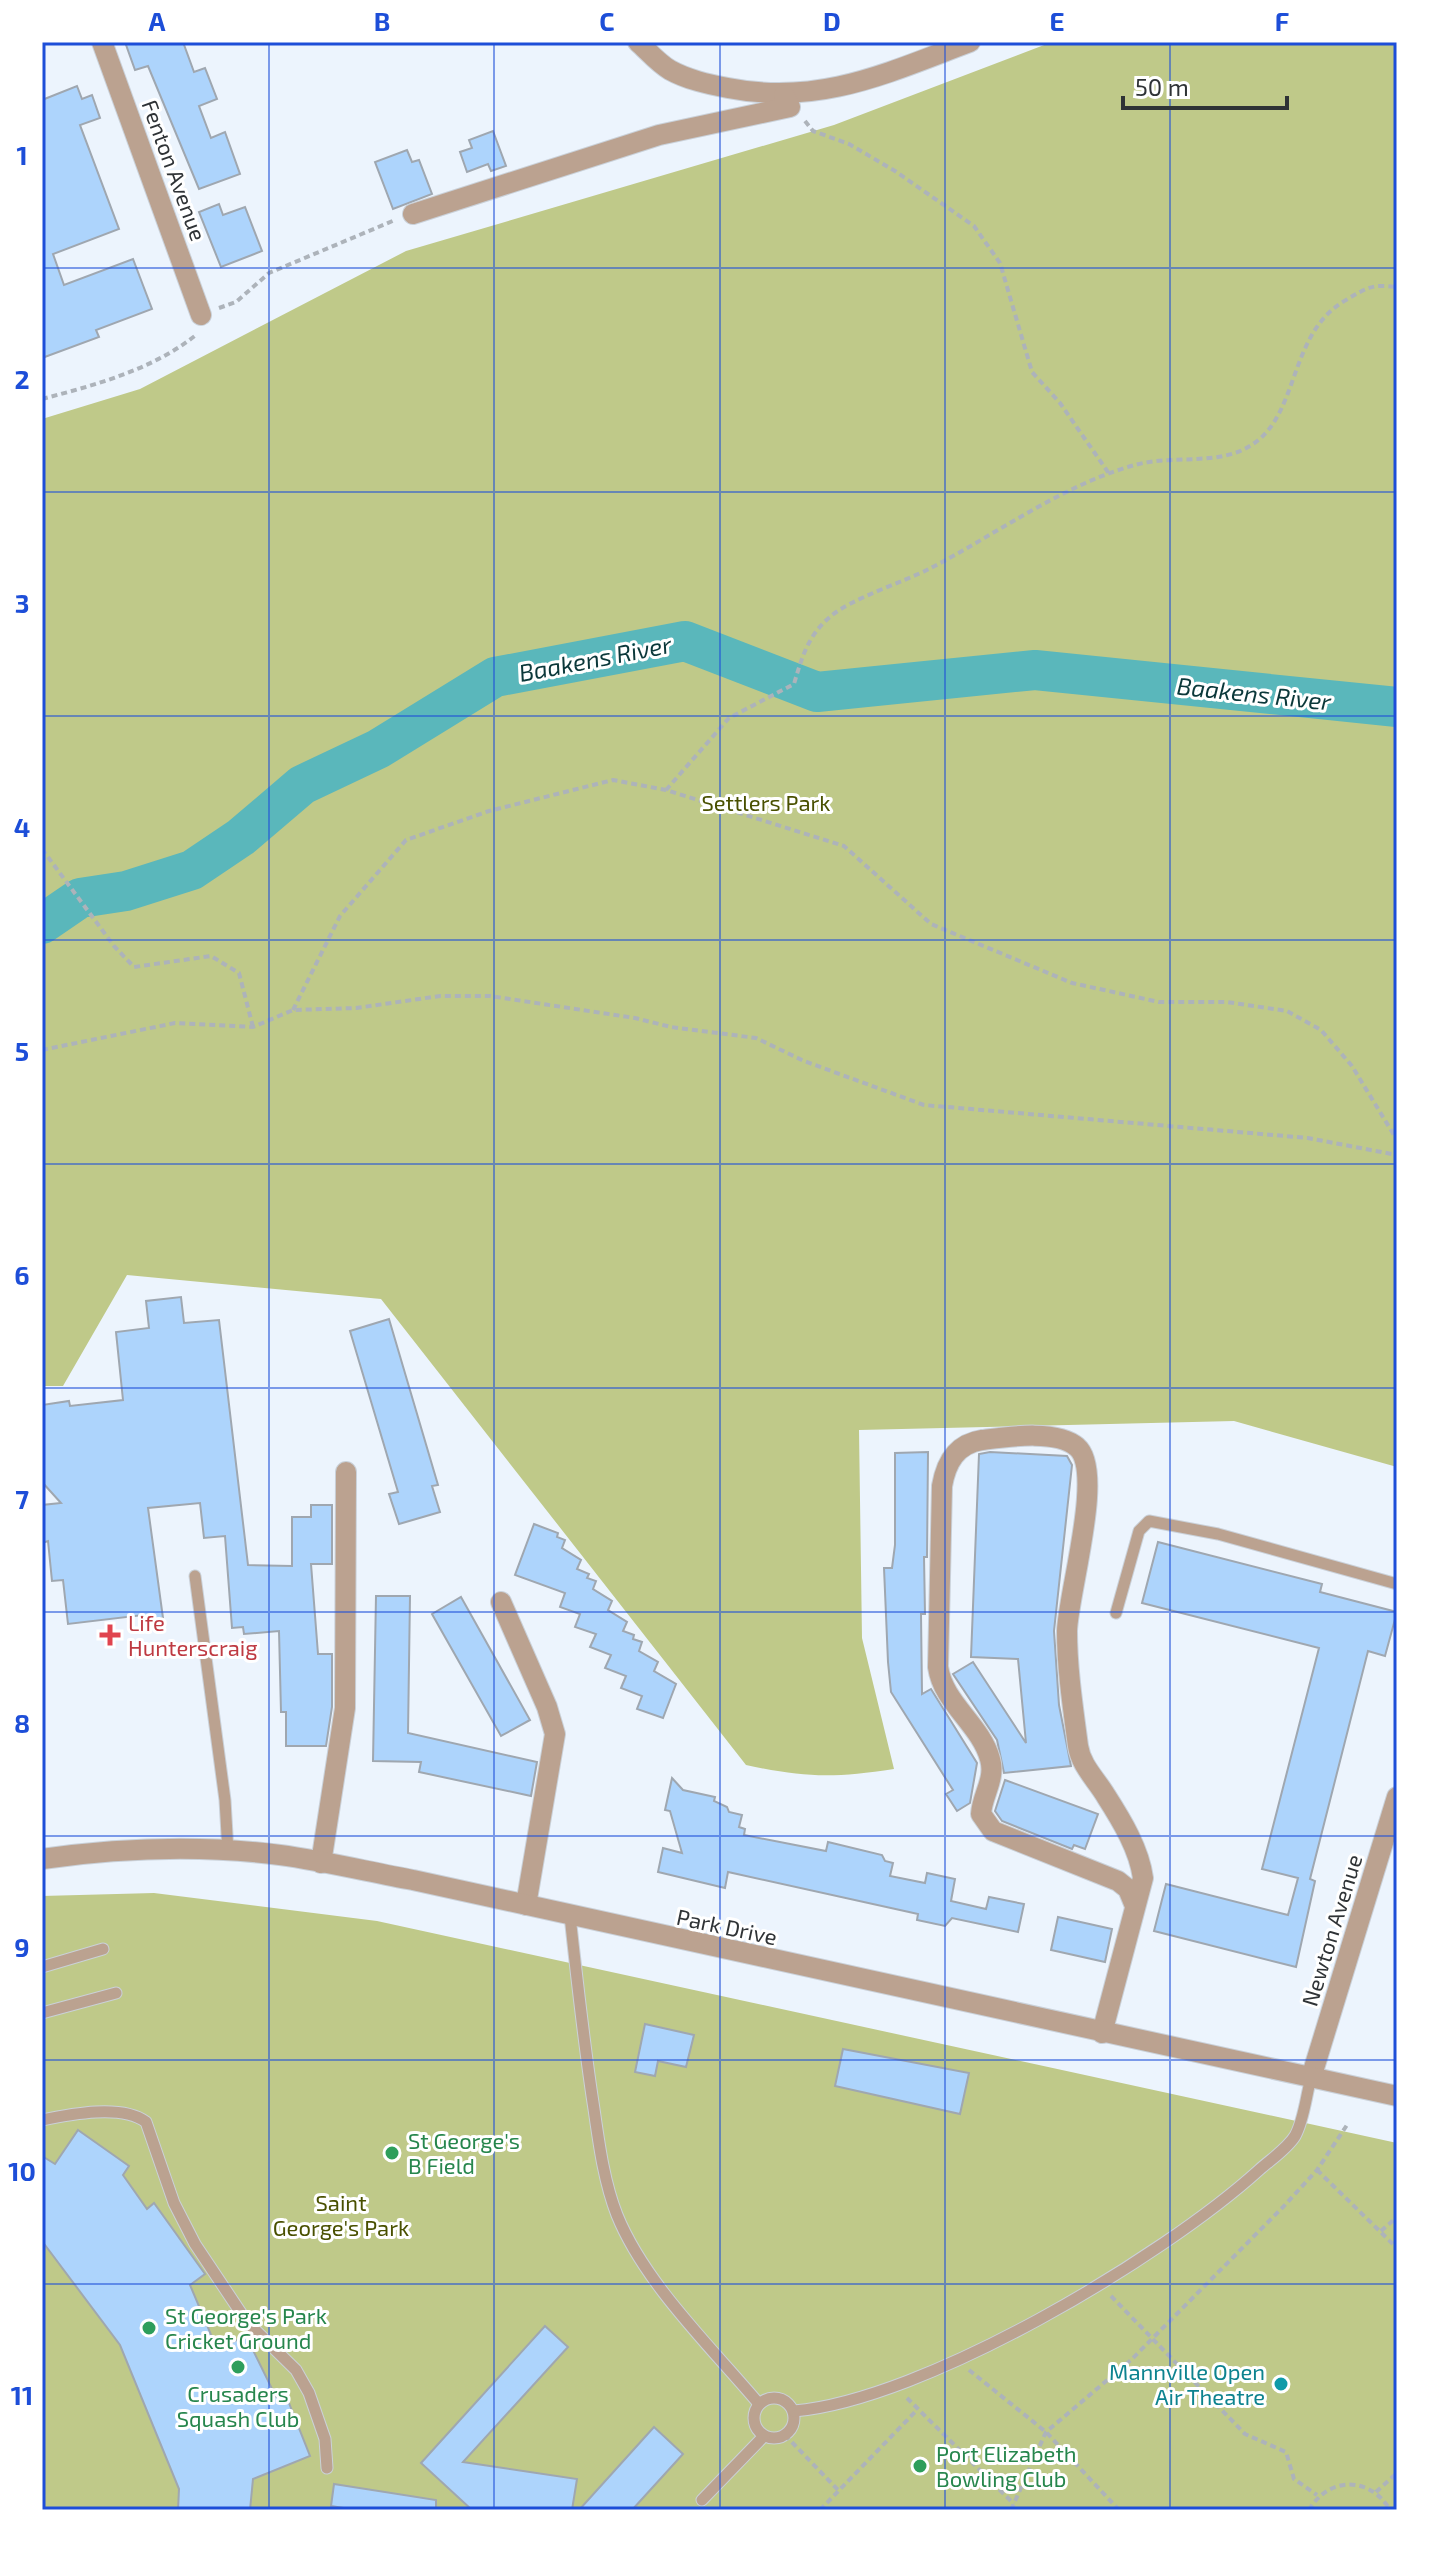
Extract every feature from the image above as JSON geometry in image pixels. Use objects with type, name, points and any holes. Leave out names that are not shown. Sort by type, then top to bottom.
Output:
[{"type":"street","name":"Fenton Avenue","points":[[102,42],[201,315]]},
{"type":"street","points":[[638,42],[669,69],[719,86],[784,95],[850,85],[970,42]]},
{"type":"street","points":[[413,214],[659,135],[790,107],[784,95]]},
{"type":"street","points":[[1102,2033],[1135,1906],[1143,1889],[1141,1861],[1106,1795],[1080,1756],[1067,1631],[1084,1512],[1087,1464],[1076,1446],[1060,1439],[968,1443],[949,1461],[942,1486],[938,1667],[944,1686],[990,1759],[991,1781],[981,1814],[993,1831],[1118,1881],[1128,1889],[1135,1906]]},
{"type":"street","points":[[321,1863],[345,1708],[346,1472]]},
{"type":"street","points":[[501,1602],[547,1707],[555,1734],[526,1905]]},
{"type":"street","name":"Newton Avenue","points":[[1311,2078],[1397,1797]]},
{"type":"street","name":"Park Drive","points":[[42,1859],[140,1850],[279,1855],[526,1905],[1397,2096]]},
{"type":"lane","points":[[1116,1613],[1139,1531],[1149,1521],[1218,1534],[1397,1584]]},
{"type":"lane","points":[[195,1576],[225,1800],[228,1852]]},
{"type":"lane","points":[[570,1916],[582,2031],[599,2144],[618,2216],[630,2240],[686,2322],[759,2404]]},
{"type":"lane","points":[[42,1967],[103,1949]]},
{"type":"lane","points":[[42,2013],[116,1993]]},
{"type":"lane","points":[[794,2411],[823,2407],[958,2361],[1096,2284],[1228,2198],[1289,2142],[1296,2132],[1311,2078]]},
{"type":"lane","points":[[42,2120],[111,2113],[135,2114],[146,2122],[174,2203],[195,2244],[239,2311],[262,2340],[296,2370],[309,2393],[325,2439],[327,2468]]},
{"type":"lane","points":[[702,2500],[764,2436],[785,2435],[794,2424],[794,2411],[778,2397],[759,2404]]},
{"type":"lane","points":[[759,2404],[755,2425],[764,2436]]},
{"type":"path","points":[[784,95],[813,131],[849,144],[872,157],[974,226],[1000,263],[1032,372],[1060,403],[1110,475]]},
{"type":"path","points":[[42,399],[127,373],[175,352],[199,333],[201,315],[236,302],[269,273],[413,214]]},
{"type":"path","points":[[666,790],[729,718],[794,684],[808,638],[833,614],[968,548],[1049,501],[1110,475],[1135,465],[1228,456],[1253,445],[1274,426],[1308,338],[1338,305],[1373,285],[1397,287]]},
{"type":"path","points":[[293,1010],[340,916],[406,840],[489,811],[613,780],[666,790],[844,846],[931,924],[1072,983],[1159,1002],[1227,1002],[1287,1011],[1321,1030],[1352,1066],[1397,1140]]},
{"type":"path","points":[[42,849],[134,967],[211,956],[239,973],[253,1027]]},
{"type":"path","points":[[42,1050],[175,1023],[253,1027],[293,1010],[356,1008],[440,996],[490,996],[756,1038],[804,1061],[924,1105],[1308,1138],[1397,1155]]},
{"type":"path","points":[[1011,2510],[1046,2432],[1152,2338],[1317,2170],[1347,2125]]},
{"type":"path","points":[[1317,2170],[1397,2248]]},
{"type":"path","points":[[1380,2232],[1397,2217]]},
{"type":"path","points":[[1096,2284],[1245,2434],[1286,2452],[1294,2479],[1317,2495]]},
{"type":"path","points":[[958,2361],[1046,2432],[1119,2510]]},
{"type":"path","points":[[896,2383],[916,2411],[1014,2504]]},
{"type":"path","points":[[820,2510],[916,2411]]},
{"type":"path","points":[[785,2435],[839,2491]]},
{"type":"path","points":[[1376,2492],[1397,2473]]},
{"type":"path","points":[[1309,2510],[1317,2495],[1330,2487],[1353,2483],[1376,2492],[1390,2510]]},
{"type":"green space","name":"Settlers Park","points":[[1052,42],[1397,42],[1397,1467],[1234,1421],[859,1430],[862,1638],[894,1769],[837,1775],[786,1772],[746,1765],[381,1299],[127,1275],[63,1386],[42,1386],[42,419],[140,389],[406,251],[834,125]]},
{"type":"green space","name":"Saint George's Park","points":[[154,1893],[377,1921],[1397,2143],[1397,2510],[42,2510],[42,1896]]},
{"type":"building","points":[[125,42],[183,42],[194,72],[205,68],[217,99],[199,106],[211,138],[225,132],[240,174],[199,189],[148,66],[135,70]]},
{"type":"building","points":[[77,86],[82,99],[92,95],[100,118],[80,125],[119,229],[53,254],[64,285],[133,259],[152,309],[96,330],[99,337],[42,358],[42,100]]},
{"type":"building","points":[[493,131],[506,166],[491,171],[488,164],[467,172],[460,152],[472,148],[469,140]]},
{"type":"building","points":[[407,150],[412,162],[419,160],[432,194],[393,209],[375,162]]},
{"type":"building","points":[[219,204],[223,215],[245,207],[262,251],[221,267],[199,212]]},
{"type":"building","points":[[181,1297],[184,1323],[219,1320],[248,1565],[292,1566],[292,1517],[311,1517],[311,1505],[332,1505],[332,1564],[311,1564],[318,1654],[332,1654],[332,1707],[326,1746],[286,1746],[286,1712],[281,1712],[279,1631],[244,1634],[243,1627],[232,1628],[225,1536],[204,1538],[200,1503],[148,1508],[163,1618],[144,1621],[143,1615],[68,1624],[63,1580],[52,1581],[48,1541],[42,1543],[42,1505],[61,1503],[42,1482],[42,1405],[69,1401],[70,1406],[123,1400],[116,1332],[149,1328],[146,1301]]},
{"type":"building","points":[[389,1319],[438,1485],[432,1486],[440,1512],[399,1524],[389,1494],[398,1492],[350,1331]]},
{"type":"building","points":[[928,1452],[925,1614],[921,1614],[922,1694],[931,1689],[977,1763],[970,1803],[957,1811],[946,1794],[953,1790],[891,1692],[888,1662],[884,1568],[892,1568],[895,1545],[895,1453]]},
{"type":"building","points":[[979,1454],[1067,1456],[1072,1465],[1054,1631],[1059,1705],[1071,1766],[1004,1773],[997,1740],[953,1674],[973,1662],[1026,1743],[1018,1659],[971,1657]]},
{"type":"building","points":[[534,1524],[558,1533],[557,1537],[565,1540],[562,1548],[581,1560],[577,1569],[589,1574],[587,1578],[596,1581],[593,1589],[612,1601],[608,1610],[627,1622],[623,1631],[642,1642],[639,1651],[658,1662],[654,1671],[676,1684],[663,1718],[637,1709],[642,1696],[621,1688],[626,1676],[605,1668],[611,1655],[590,1647],[596,1634],[575,1627],[580,1614],[560,1607],[565,1593],[515,1575]]},
{"type":"building","points":[[1158,1542],[1322,1584],[1320,1592],[1397,1612],[1385,1656],[1368,1651],[1310,1879],[1315,1881],[1296,1967],[1154,1931],[1166,1884],[1288,1915],[1298,1878],[1262,1869],[1319,1648],[1142,1603]]},
{"type":"building","points":[[376,1596],[410,1596],[408,1733],[537,1762],[531,1796],[419,1772],[421,1762],[373,1761]]},
{"type":"building","points":[[461,1597],[530,1720],[501,1736],[432,1614]]},
{"type":"building","points":[[672,1778],[683,1790],[715,1797],[714,1801],[727,1807],[729,1812],[742,1815],[739,1827],[745,1829],[744,1835],[826,1851],[828,1842],[882,1855],[885,1861],[893,1863],[890,1876],[925,1883],[927,1873],[955,1879],[951,1901],[986,1909],[989,1897],[1024,1904],[1018,1932],[952,1918],[945,1926],[917,1920],[918,1914],[728,1872],[725,1888],[658,1872],[663,1848],[682,1853],[670,1811],[665,1810]]},
{"type":"building","points":[[1005,1780],[1098,1814],[1085,1849],[1074,1845],[1072,1849],[1002,1821],[995,1811]]},
{"type":"building","points":[[1058,1917],[1112,1929],[1105,1962],[1051,1950]]},
{"type":"building","points":[[645,2024],[694,2035],[686,2067],[658,2061],[655,2076],[635,2072]]},
{"type":"building","points":[[843,2049],[969,2073],[960,2114],[835,2086]]},
{"type":"building","name":"St George's Park Cricket Ground","points":[[78,2130],[129,2166],[123,2175],[147,2209],[154,2203],[205,2274],[190,2285],[217,2349],[246,2336],[276,2397],[285,2393],[310,2456],[253,2479],[250,2510],[178,2510],[179,2489],[120,2345],[42,2241],[42,2156],[55,2164]]},
{"type":"building","points":[[545,2326],[568,2347],[463,2462],[577,2479],[572,2510],[472,2510],[421,2463]]},
{"type":"building","points":[[654,2427],[683,2454],[632,2510],[579,2510]]},
{"type":"building","points":[[334,2484],[436,2500],[436,2510],[356,2510],[331,2506]]},
{"type":"waterway","name":"Baakens River","points":[[42,924],[80,898],[126,891],[192,870],[241,837],[302,785],[378,749],[495,677],[685,641],[817,692],[1035,670],[1397,707]]},
{"type":"place","name":"Life Hunterscraig","points":[[110,1635]]},
{"type":"place","name":"St George's B Field","points":[[392,2153]]},
{"type":"place","name":"St George's Park Cricket Ground","points":[[149,2328]]},
{"type":"place","name":"Crusaders Squash Club","points":[[238,2367]]},
{"type":"place","name":"Mannville Open Air Theatre","points":[[1281,2384]]},
{"type":"place","name":"Port Elizabeth Bowling Club","points":[[920,2466]]}]
